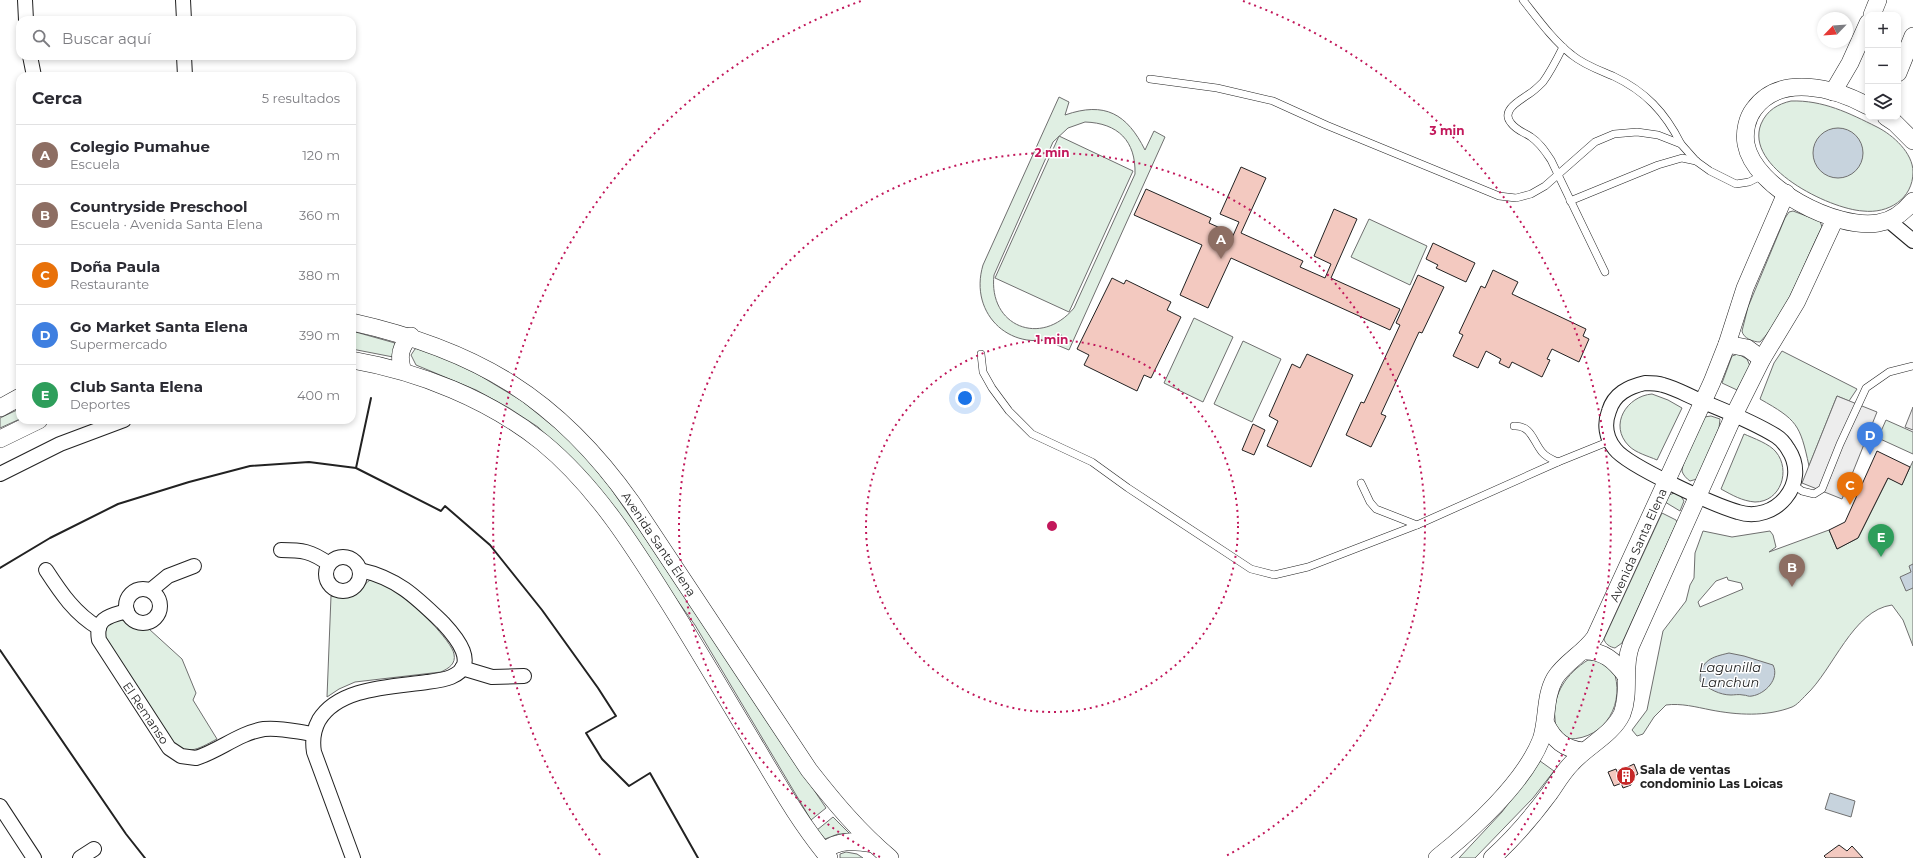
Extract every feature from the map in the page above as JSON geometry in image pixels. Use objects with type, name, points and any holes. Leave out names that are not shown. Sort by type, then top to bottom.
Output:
[{"type":"street","points":[[25,0],[26,16]]},
{"type":"street","points":[[183,0],[184,16]]},
{"type":"street","points":[[1873,12],[1878,0]]},
{"type":"street","points":[[1833,92],[1850,63],[1865,30]]},
{"type":"street","points":[[1901,66],[1913,36]]},
{"type":"street","points":[[31,60],[33,72]]},
{"type":"street","points":[[184,60],[185,72]]},
{"type":"street","points":[[1865,105],[1833,92],[1807,87],[1790,87],[1771,93],[1758,104],[1751,113],[1745,132],[1746,144],[1750,154],[1764,175],[1786,193],[1835,219],[1868,224],[1888,220],[1898,215],[1913,201]]},
{"type":"street","points":[[1890,120],[1913,141]]},
{"type":"street","name":"Avenida Santa Elena","points":[[1437,858],[1474,827],[1508,790],[1533,755],[1540,742],[1546,724],[1548,699],[1553,682],[1560,672],[1591,644],[1600,629],[1703,402],[1727,344],[1745,288],[1786,193]]},
{"type":"street","points":[[1492,858],[1535,812],[1570,764],[1583,751],[1606,734],[1621,715],[1626,703],[1626,660],[1630,645],[1734,415],[1762,359],[1797,301],[1835,219]]},
{"type":"street","points":[[1888,220],[1913,241]]},
{"type":"street","name":"Avenida Santa Elena","points":[[356,323],[411,336],[451,351],[501,377],[545,407],[590,449],[632,503],[805,765],[839,808],[874,844],[890,858]]},
{"type":"street","points":[[402,371],[400,360],[401,349],[411,336]]},
{"type":"street","points":[[1727,344],[1747,348],[1762,359]]},
{"type":"street","name":"Avenida Santa Elena","points":[[356,361],[402,371],[460,393],[500,414],[542,442],[593,493],[613,518],[647,568],[822,856]]},
{"type":"street","points":[[1645,383],[1664,385],[1734,415],[1771,433],[1783,442],[1789,450],[1794,462],[1796,477],[1789,494],[1775,508],[1755,515],[1737,512],[1626,460],[1610,441],[1606,424],[1610,409],[1619,395],[1635,385],[1645,383]]},
{"type":"street","points":[[0,408],[16,399]]},
{"type":"street","points":[[0,439],[31,424]]},
{"type":"street","points":[[0,474],[60,444],[112,424]]},
{"type":"street","points":[[281,550],[316,554],[329,564]]},
{"type":"street","points":[[346,557],[355,561],[360,570],[357,585],[348,591],[337,591],[329,584],[326,574],[329,564],[336,558],[346,557]]},
{"type":"street","points":[[150,590],[160,580],[194,566]]},
{"type":"street","points":[[46,570],[78,614],[99,628],[106,618],[127,611]]},
{"type":"street","points":[[353,858],[316,758],[313,745],[313,734],[321,716],[333,704],[341,699],[363,692],[446,678],[456,674],[462,668],[464,655],[459,642],[444,624],[420,601],[390,580],[360,570]]},
{"type":"street","points":[[145,588],[150,590],[158,597],[160,602],[160,612],[157,617],[148,622],[138,622],[133,620],[127,611],[127,600],[134,591],[145,588]]},
{"type":"street","name":"El Remanso","points":[[99,628],[99,640],[161,738],[169,748],[181,756],[196,758],[203,756],[239,738],[265,729],[278,729],[313,734]]},
{"type":"street","points":[[1583,651],[1594,651],[1607,656],[1626,676]]},
{"type":"street","points":[[462,668],[492,677],[502,678],[524,676]]},
{"type":"street","points":[[1546,724],[1556,740],[1563,746],[1569,749],[1583,751]]},
{"type":"street","points":[[0,806],[34,858]]},
{"type":"street","points":[[822,856],[831,846],[845,842],[874,844]]},
{"type":"street","points":[[80,858],[94,849]]},
{"type":"lane","points":[[1523,0],[1572,56],[1587,66],[1627,83],[1645,94],[1673,128],[1681,144],[1696,161],[1710,171],[1736,184],[1749,182],[1764,175]]},
{"type":"lane","points":[[1563,47],[1554,66],[1542,82],[1529,94],[1516,102],[1509,113],[1509,121],[1516,130],[1531,136],[1542,145],[1558,174],[1604,272]]},
{"type":"lane","points":[[1150,79],[1217,88],[1272,101],[1326,125],[1499,196],[1516,198],[1531,194],[1545,186],[1595,142],[1614,134],[1637,132],[1658,135],[1681,144]]},
{"type":"lane","points":[[1570,201],[1664,163],[1682,158],[1696,161]]},
{"type":"lane","points":[[981,354],[983,372],[992,388],[1009,411],[1032,434],[1092,462],[1128,488],[1251,569],[1274,575],[1308,567],[1417,525],[1558,462],[1610,441]]},
{"type":"lane","points":[[1794,485],[1802,491],[1814,494],[1822,489],[1840,444],[1866,388],[1888,372],[1913,366]]},
{"type":"lane","points":[[1514,426],[1521,426],[1528,429],[1543,453],[1558,462]]},
{"type":"lane","points":[[1361,483],[1370,502],[1376,509],[1417,525]]},
{"type":"green space","points":[[1059,97],[1069,102],[1065,115],[1079,111],[1103,110],[1122,119],[1131,127],[1145,150],[1154,131],[1165,137],[1069,350],[1057,345],[1062,335],[1044,340],[1027,340],[1012,335],[998,327],[988,315],[982,300],[980,283],[983,265]],"holes":[[[1085,122],[1097,123],[1116,130],[1123,136],[1132,152],[1135,174],[1074,308],[1061,320],[1047,327],[1033,329],[1019,326],[1008,318],[999,307],[994,293],[994,275],[1053,142],[1068,128]]]},
{"type":"green space","points":[[1791,101],[1803,101],[1836,108],[1883,130],[1901,145],[1910,158],[1913,172],[1912,182],[1904,197],[1890,207],[1881,210],[1863,211],[1848,208],[1830,203],[1811,194],[1793,183],[1777,170],[1765,155],[1759,140],[1761,124],[1766,115],[1773,108]]},
{"type":"green space","points":[[1059,136],[1133,171],[1069,312],[995,278]]},
{"type":"green space","points":[[1793,211],[1820,221],[1822,227],[1779,317],[1760,342],[1754,341],[1746,338],[1742,331],[1748,307],[1785,218],[1789,212]]},
{"type":"green space","points":[[1369,219],[1427,246],[1410,285],[1351,257]]},
{"type":"green space","points":[[1194,318],[1233,337],[1203,402],[1164,383]]},
{"type":"green space","points":[[356,332],[395,343],[396,345],[393,357],[356,350]]},
{"type":"green space","points":[[1243,341],[1281,359],[1252,422],[1214,404]]},
{"type":"green space","points":[[420,347],[430,350],[479,375],[522,401],[565,436],[586,458],[609,486],[641,532],[826,808],[811,820],[695,625],[583,470],[538,427],[509,408],[476,390],[416,365],[411,355],[415,349]]},
{"type":"green space","points":[[1782,351],[1857,389],[1849,401],[1837,396],[1809,466],[1803,441],[1795,425],[1782,412],[1760,399],[1774,363]]},
{"type":"green space","points":[[1738,354],[1747,359],[1750,366],[1737,390],[1722,383],[1732,356]]},
{"type":"green space","points":[[1652,394],[1668,400],[1682,408],[1657,460],[1629,446],[1623,438],[1620,429],[1620,421],[1628,406],[1643,396]]},
{"type":"green space","points":[[16,410],[16,421],[0,428],[0,418]]},
{"type":"green space","points":[[1711,416],[1720,419],[1719,428],[1697,479],[1690,481],[1685,477],[1682,471],[1683,467],[1704,417]]},
{"type":"green space","points":[[1886,420],[1913,432],[1913,454],[1878,438]]},
{"type":"green space","points":[[1744,434],[1770,446],[1776,452],[1783,467],[1781,484],[1771,497],[1764,501],[1755,502],[1746,500],[1721,489]]},
{"type":"green space","points":[[1913,461],[1913,646],[1903,620],[1892,605],[1878,609],[1855,629],[1844,642],[1816,684],[1794,706],[1762,714],[1741,714],[1683,705],[1666,705],[1654,717],[1643,734],[1637,736],[1632,730],[1647,710],[1663,631],[1686,601],[1690,585],[1694,578],[1695,553],[1703,531],[1732,537],[1770,531],[1773,535],[1776,547],[1769,552],[1829,530],[1837,549],[1858,538],[1888,478],[1902,484]],"holes":[[[1727,577],[1728,580],[1741,583],[1743,589],[1700,607],[1698,602],[1716,581]]]},
{"type":"green space","points":[[1674,493],[1680,495],[1684,501],[1680,511],[1665,502],[1669,495]]},
{"type":"green space","points":[[1662,513],[1676,520],[1677,522],[1622,643],[1615,648],[1611,647],[1604,639]]},
{"type":"green space","points":[[370,580],[382,583],[401,594],[431,622],[452,648],[454,654],[453,663],[441,672],[355,682],[339,689],[327,697],[331,596],[338,597],[353,594]]},
{"type":"green space","points":[[117,619],[140,628],[149,629],[182,659],[196,693],[193,700],[217,739],[197,749],[187,750],[175,744],[169,738],[104,636],[106,625]]},
{"type":"green space","points":[[1588,660],[1598,660],[1613,669],[1617,694],[1615,706],[1603,726],[1593,733],[1582,737],[1569,739],[1557,728],[1555,721],[1556,701],[1562,685],[1580,665]]},
{"type":"green space","points":[[1540,761],[1554,771],[1533,798],[1475,858],[1459,858],[1502,812]]},
{"type":"green space","points":[[833,817],[850,834],[838,834],[825,839],[817,830]]},
{"type":"green space","points":[[846,852],[857,854],[863,858],[840,858],[840,854]]},
{"type":"shaded area","points":[[1837,396],[1877,412],[1842,499],[1802,483]]},
{"type":"shaded area","points":[[1913,407],[1913,430],[1905,427]]},
{"type":"water","points":[[1838,128],[1852,132],[1859,139],[1863,153],[1859,167],[1852,174],[1838,178],[1824,174],[1817,167],[1813,153],[1817,139],[1824,132]]},
{"type":"water","points":[[1913,564],[1913,588],[1906,591],[1900,577],[1911,572],[1909,566]]},
{"type":"water","name":"Lagunilla Lanchun","points":[[1729,653],[1773,665],[1775,670],[1773,680],[1770,685],[1757,695],[1749,696],[1727,695],[1718,693],[1707,687],[1700,681],[1702,668],[1712,658]]},
{"type":"water","points":[[1830,793],[1855,801],[1851,817],[1825,809]]},
{"type":"building","points":[[1241,167],[1266,178],[1241,233],[1303,261],[1300,267],[1325,278],[1331,264],[1314,256],[1334,209],[1357,219],[1331,278],[1400,309],[1390,330],[1231,258],[1208,308],[1180,295],[1202,245],[1134,215],[1146,189],[1211,218],[1209,223],[1227,231],[1226,235],[1232,238],[1239,222],[1220,214]]},
{"type":"building","points":[[1433,243],[1475,263],[1466,282],[1436,268],[1438,265],[1426,259]]},
{"type":"building","points":[[1493,270],[1518,282],[1512,294],[1586,329],[1583,336],[1589,339],[1579,362],[1552,349],[1547,359],[1550,360],[1542,377],[1512,362],[1509,368],[1499,363],[1501,359],[1486,351],[1478,368],[1453,356],[1463,335],[1459,333],[1481,286],[1485,288]]},
{"type":"building","points":[[1418,275],[1444,287],[1422,333],[1419,332],[1381,414],[1386,416],[1371,447],[1346,435],[1361,402],[1364,403],[1400,325],[1396,323]]},
{"type":"building","points":[[1112,278],[1124,284],[1126,280],[1171,302],[1167,310],[1181,317],[1151,378],[1144,375],[1137,391],[1084,365],[1089,355],[1077,349]]},
{"type":"building","points":[[1307,354],[1353,375],[1311,467],[1267,446],[1278,421],[1269,416],[1292,364],[1300,368]]},
{"type":"building","points":[[1253,424],[1265,430],[1254,455],[1242,450]]},
{"type":"building","points":[[1877,451],[1910,467],[1902,485],[1888,478],[1858,538],[1837,549],[1829,530],[1845,522]]},
{"type":"building","name":"Sala de ventas condominio Las Loicas","points":[[1634,764],[1638,774],[1629,779],[1631,785],[1623,788],[1617,772]]},
{"type":"building","points":[[1616,769],[1622,783],[1614,786],[1608,772]]},
{"type":"building","points":[[1839,845],[1847,851],[1852,846],[1863,858],[1826,858],[1824,856]]},
{"type":"wall","points":[[356,468],[371,398]]},
{"type":"wall","points":[[0,568],[50,538],[118,504],[189,482],[250,466],[309,462],[356,468],[441,511],[445,506],[490,545],[542,610],[598,688],[616,716],[586,733],[602,759],[629,786],[650,773],[698,858]]},
{"type":"wall","points":[[0,650],[126,834],[145,858]]},
{"type":"place","name":"Colegio Pumahue","points":[[1221,259]]},
{"type":"place","name":"Go Market Santa Elena","points":[[1870,455]]},
{"type":"place","name":"Doña Paula","points":[[1850,505]]},
{"type":"place","name":"Club Santa Elena","points":[[1881,557]]},
{"type":"place","name":"Countryside Preschool","points":[[1792,587]]},
{"type":"place","name":"Sala de ventas condominio Las Loicas","points":[[1626,776]]}]
